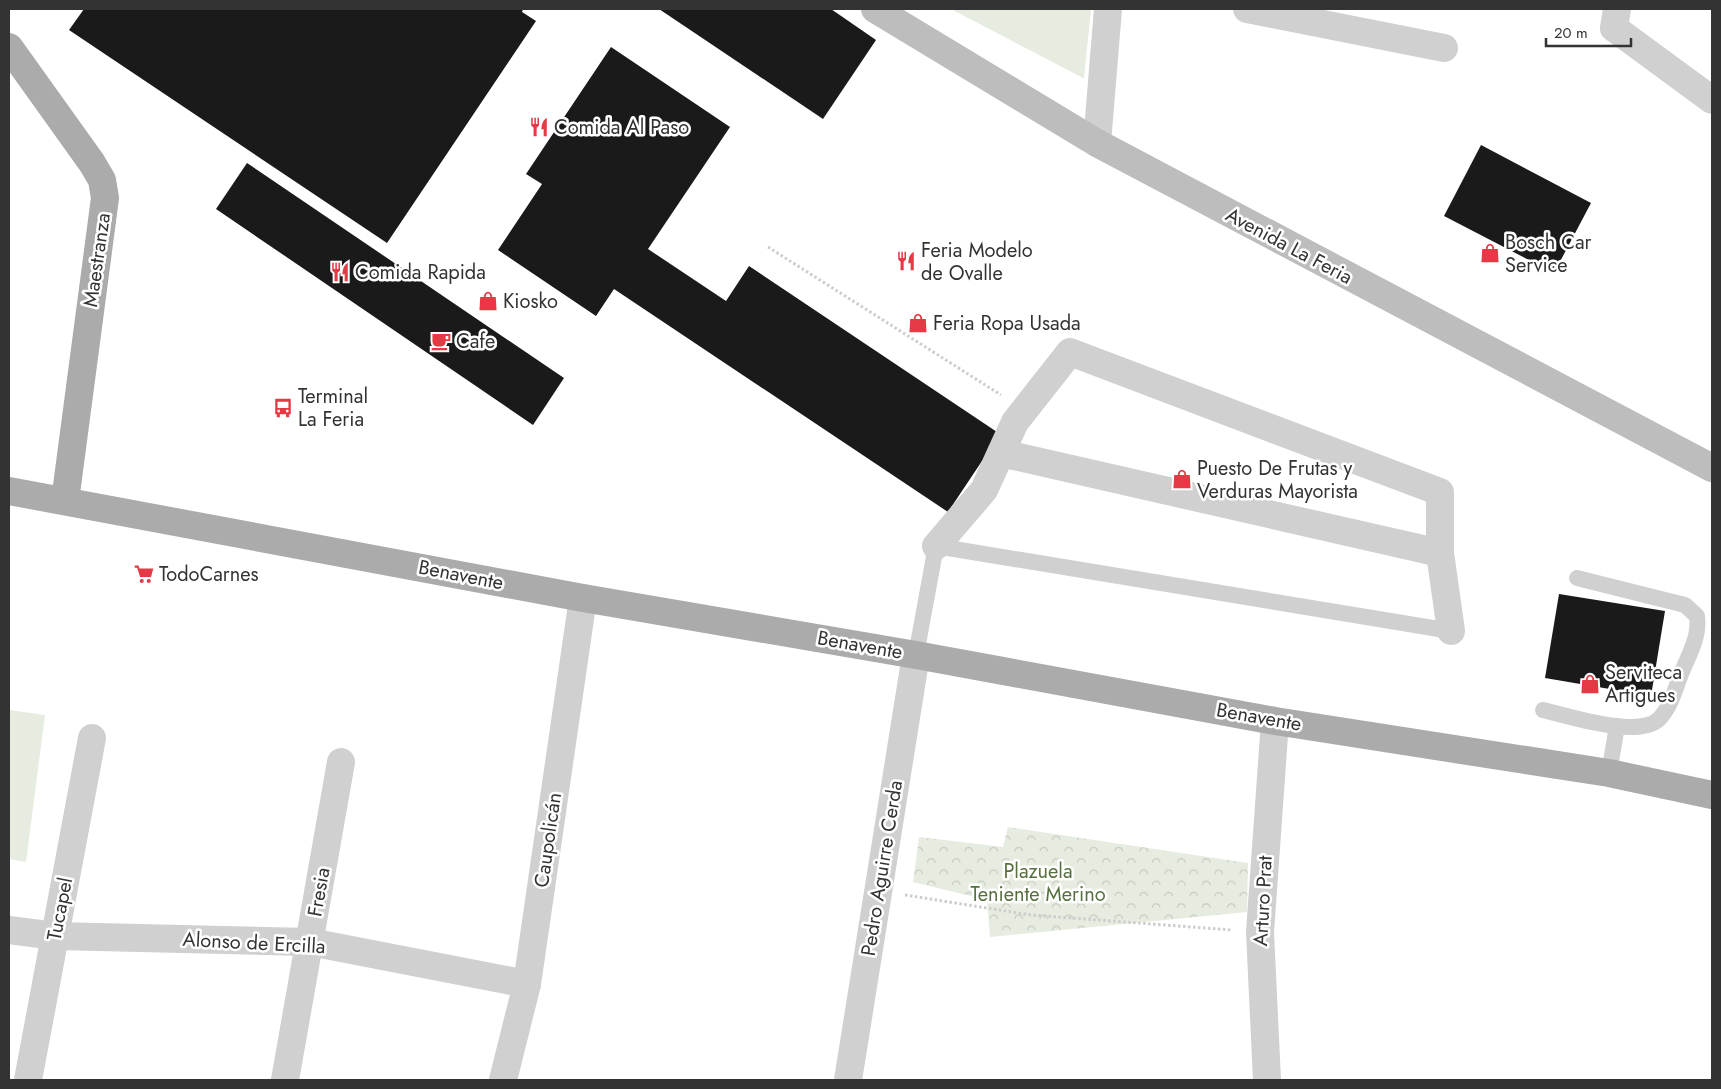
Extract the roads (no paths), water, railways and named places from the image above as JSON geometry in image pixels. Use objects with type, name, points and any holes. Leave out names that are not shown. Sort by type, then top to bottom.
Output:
[{"type":"main road","name":"Avenida La Feria","points":[[875,9],[1097,143],[1712,468]]},
{"type":"main road","name":"Maestranza","points":[[9,47],[92,163],[102,180],[105,198],[65,501]]},
{"type":"main road","name":"Benavente","points":[[9,491],[583,598],[916,655],[1276,721],[1609,773],[1712,795]]},
{"type":"street","points":[[1097,143],[1108,9]]},
{"type":"street","points":[[1247,9],[1444,48]]},
{"type":"street","points":[[1617,9],[1614,28],[1712,100]]},
{"type":"street","points":[[936,546],[984,490],[1015,422],[1070,352],[1440,492],[1440,554],[1452,630]]},
{"type":"street","points":[[1001,453],[1440,554]]},
{"type":"street","name":"Caupolicán","points":[[503,1080],[527,984],[583,598]]},
{"type":"street","name":"Pedro Aguirre Cerda","points":[[848,1080],[916,655]]},
{"type":"street","name":"Arturo Prat","points":[[1267,1080],[1260,932],[1276,721]]},
{"type":"street","name":"Tucapel","points":[[28,1080],[92,738]]},
{"type":"street","name":"Fresia","points":[[285,1080],[340,762]]},
{"type":"street","name":"Alonso de Ercilla","points":[[9,930],[55,936],[310,942],[527,984]]},
{"type":"lane","points":[[916,655],[936,546],[1452,630]]},
{"type":"lane","points":[[1543,710],[1617,726],[1642,726],[1658,721],[1667,709],[1699,630],[1697,616],[1685,605],[1577,578]]},
{"type":"lane","points":[[1609,773],[1617,726]]},
{"type":"place","name":"Comida Al Paso","points":[[539,127]]},
{"type":"place","name":"Bosch Car Service","points":[[1490,253]]},
{"type":"place","name":"Feria Modelo de Ovalle","points":[[906,261]]},
{"type":"place","name":"Comida Rapida","points":[[340,272]]},
{"type":"place","name":"Kiosko","points":[[488,301]]},
{"type":"place","name":"Feria Ropa Usada","points":[[918,323]]},
{"type":"place","name":"Cafe","points":[[441,341]]},
{"type":"place","name":"Terminal La Feria","points":[[283,408]]},
{"type":"place","name":"Puesto De Frutas y Verduras Mayorista","points":[[1182,479]]},
{"type":"place","name":"TodoCarnes","points":[[144,574]]},
{"type":"place","name":"Serviteca Artigues","points":[[1590,684]]},
{"type":"park label","name":"Plazuela Teniente Merino","points":[[1038,882]]}]
